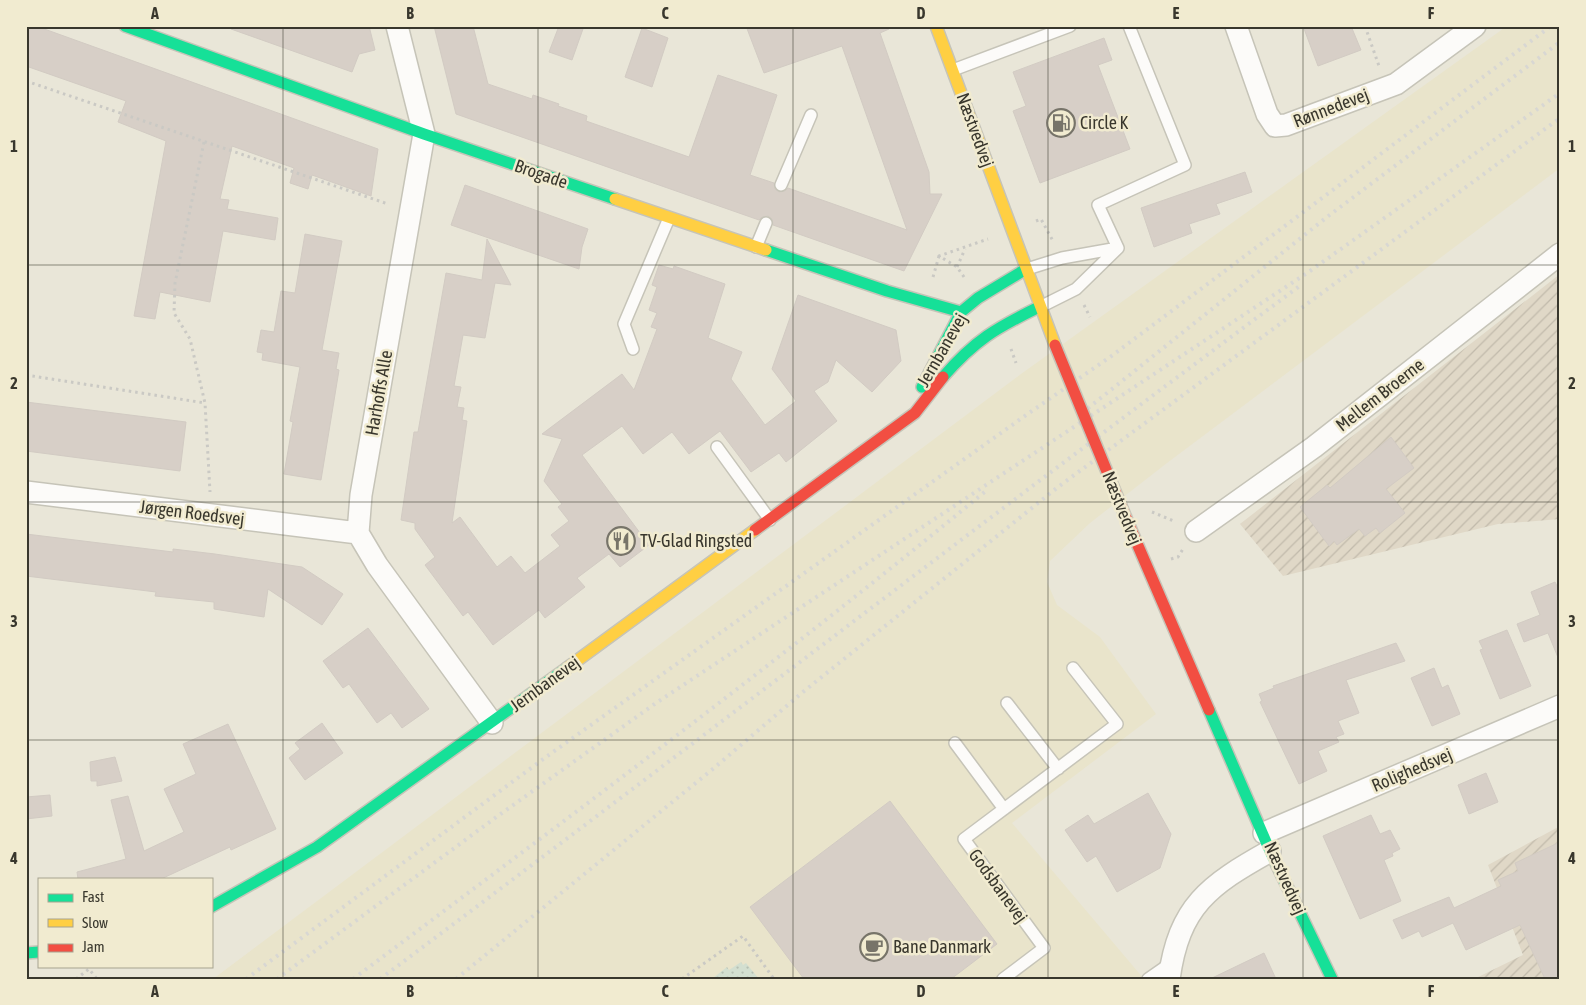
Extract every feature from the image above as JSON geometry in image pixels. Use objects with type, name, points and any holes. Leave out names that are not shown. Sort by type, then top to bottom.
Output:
[{"type":"main road","name":"Brogade","points":[[125,26],[424,134],[669,218],[887,292],[960,312]]},
{"type":"main road","name":"Næstvedvej","points":[[936,26],[1039,307],[1126,518],[1267,842],[1332,979]]},
{"type":"main road","name":"Jernbanevej","points":[[869,446],[925,383],[960,312],[978,298],[1026,269]]},
{"type":"main road","name":"Jernbanevej","points":[[212,906],[318,847],[492,723],[915,413],[977,342],[997,327],[1039,307]]},
{"type":"street","name":"Harhoffs Alle","points":[[358,533],[361,495],[424,134],[397,26]]},
{"type":"street","name":"Rønnedevej","points":[[1236,26],[1268,114],[1275,126],[1286,125],[1396,84],[1475,26]]},
{"type":"street","name":"Mellem Broerne","points":[[1196,531],[1314,447],[1560,254]]},
{"type":"street","name":"Jørgen Roedsvej","points":[[26,492],[358,533]]},
{"type":"street","points":[[358,533],[377,565],[492,723]]},
{"type":"street","name":"Rolighedsvej","points":[[1267,842],[1560,706]]},
{"type":"street","points":[[1170,971],[1179,932],[1202,895],[1234,871],[1267,842]]},
{"type":"lane","points":[[953,70],[1070,26]]},
{"type":"lane","points":[[1118,248],[1098,205],[1186,165],[1129,26]]},
{"type":"lane","points":[[781,186],[811,115]]},
{"type":"lane","points":[[634,349],[624,324],[669,218]]},
{"type":"lane","points":[[756,247],[766,223]]},
{"type":"lane","points":[[1026,269],[1062,258],[1118,248]]},
{"type":"lane","points":[[1039,307],[1076,289],[1118,248]]},
{"type":"lane","points":[[717,447],[770,520]]},
{"type":"lane","name":"Godsbanevej","points":[[1003,979],[1044,948],[964,839],[1117,724],[1073,668]]},
{"type":"lane","points":[[1007,703],[1058,769]]},
{"type":"lane","points":[[955,743],[1004,809]]},
{"type":"lane","points":[[1148,979],[1170,971]]},
{"type":"path","points":[[1365,26],[1387,87]]},
{"type":"path","points":[[26,81],[410,211]]},
{"type":"path","points":[[204,142],[175,283],[174,312],[190,339],[205,403],[211,515]]},
{"type":"path","points":[[957,266],[965,248]]},
{"type":"path","points":[[26,375],[205,403]]},
{"type":"path","points":[[682,979],[743,936],[774,979]]},
{"type":"path","points":[[76,979],[90,969],[97,979]]},
{"type":"shaded area","points":[[1507,26],[1560,26],[1560,168],[1167,463],[1090,523],[1050,561],[1047,582],[1057,605],[1100,637],[1156,714],[1012,823],[1144,979],[213,979],[1021,374]]},
{"type":"shaded area","points":[[1560,274],[1560,519],[1498,524],[1283,576],[1240,524]]},
{"type":"shaded area","points":[[1560,826],[1560,979],[1474,979],[1523,955],[1488,865]]},
{"type":"green space","points":[[741,962],[743,965],[746,963],[759,979],[713,978],[727,967],[729,970]]},
{"type":"building","points":[[26,26],[36,26],[378,149],[371,196],[312,175],[308,189],[290,183],[294,168],[232,146],[220,199],[229,200],[227,209],[278,218],[275,240],[223,231],[210,302],[160,292],[155,319],[134,316],[166,141],[118,122],[126,101],[26,66]]},
{"type":"building","points":[[231,26],[369,26],[375,50],[359,54],[352,72],[231,29]]},
{"type":"building","points":[[434,26],[473,26],[488,84],[532,99],[533,95],[559,104],[558,106],[587,116],[586,121],[689,157],[718,75],[777,95],[750,175],[774,183],[775,189],[779,192],[785,191],[788,188],[907,230],[842,46],[764,73],[746,26],[889,26],[889,29],[880,33],[929,172],[930,194],[942,194],[904,271],[773,225],[772,219],[768,216],[762,217],[759,220],[456,114]]},
{"type":"building","points":[[559,26],[584,26],[572,60],[549,52]]},
{"type":"building","points":[[1303,26],[1351,26],[1361,50],[1318,66]]},
{"type":"building","points":[[642,28],[668,38],[652,87],[625,77]]},
{"type":"building","points":[[1104,38],[1112,60],[1098,65],[1130,149],[1040,183],[1013,111],[1026,106],[1013,72]]},
{"type":"building","points":[[1245,172],[1252,192],[1216,204],[1220,214],[1189,224],[1192,233],[1154,247],[1141,208]]},
{"type":"building","points":[[465,185],[588,229],[582,247],[579,269],[451,225]]},
{"type":"building","points":[[305,234],[342,241],[322,350],[339,353],[336,369],[339,370],[321,480],[284,474],[293,422],[290,421],[300,367],[262,360],[263,353],[257,352],[261,330],[274,332],[281,291],[295,293]]},
{"type":"building","points":[[487,239],[511,285],[495,283],[485,338],[463,335],[454,386],[461,387],[457,407],[464,408],[462,420],[467,421],[452,523],[460,517],[497,567],[511,556],[525,573],[560,546],[551,535],[569,521],[558,507],[562,504],[544,481],[562,439],[542,434],[622,374],[634,390],[657,329],[651,327],[657,313],[649,310],[657,287],[652,285],[659,265],[673,269],[674,266],[725,284],[708,338],[742,352],[731,379],[765,425],[796,401],[772,369],[798,295],[896,330],[901,361],[872,392],[836,360],[828,382],[814,391],[837,421],[786,462],[779,453],[751,472],[720,431],[689,454],[672,432],[643,454],[622,426],[582,455],[649,545],[620,567],[609,554],[577,578],[585,587],[545,618],[539,610],[493,645],[468,612],[463,616],[425,565],[435,557],[415,529],[415,523],[401,520],[414,432],[418,432],[446,273],[482,280]]},
{"type":"building","points":[[26,402],[186,422],[180,471],[26,451]]},
{"type":"building","points":[[1391,437],[1414,468],[1386,489],[1405,513],[1380,533],[1376,528],[1365,536],[1359,529],[1337,545],[1334,541],[1329,546],[1300,507],[1327,485],[1330,488]]},
{"type":"building","points":[[26,534],[173,552],[173,549],[215,554],[302,567],[343,594],[322,625],[268,589],[264,617],[214,609],[214,602],[155,596],[156,592],[26,576]]},
{"type":"building","points":[[1555,582],[1560,592],[1559,660],[1548,633],[1524,642],[1517,624],[1540,615],[1531,592]]},
{"type":"building","points":[[368,628],[429,709],[402,728],[391,713],[377,723],[349,684],[343,688],[323,661]]},
{"type":"building","points":[[1507,630],[1531,686],[1500,699],[1480,650],[1483,649],[1479,641]]},
{"type":"building","points":[[1396,643],[1405,661],[1346,680],[1359,713],[1338,721],[1344,734],[1336,737],[1339,742],[1318,751],[1327,771],[1299,784],[1260,702],[1262,701],[1259,694],[1274,688],[1273,686]]},
{"type":"building","points":[[1434,668],[1442,688],[1448,685],[1460,714],[1432,726],[1411,678]]},
{"type":"building","points":[[322,723],[343,753],[305,780],[289,758],[300,749],[295,743]]},
{"type":"building","points":[[228,724],[276,829],[231,850],[230,847],[163,878],[78,878],[77,872],[126,859],[111,800],[128,796],[144,851],[184,832],[164,789],[196,774],[183,744]]},
{"type":"building","points":[[115,757],[122,781],[97,786],[97,781],[91,781],[90,762]]},
{"type":"building","points":[[1486,773],[1498,802],[1469,814],[1458,785]]},
{"type":"building","points":[[1148,793],[1171,834],[1160,868],[1117,892],[1096,856],[1087,862],[1065,830],[1088,815],[1094,824]]},
{"type":"building","points":[[50,795],[52,816],[26,819],[26,797]]},
{"type":"building","points":[[890,801],[997,944],[951,979],[804,979],[750,907]]},
{"type":"building","points":[[1371,815],[1380,834],[1390,830],[1400,849],[1392,853],[1393,856],[1384,860],[1401,901],[1360,919],[1323,836]]},
{"type":"building","points":[[1560,842],[1560,979],[1545,979],[1520,925],[1466,950],[1453,923],[1422,937],[1419,931],[1402,939],[1393,920],[1449,897],[1454,908],[1501,886],[1498,880],[1518,871],[1515,863]]},
{"type":"building","points":[[1264,953],[1276,979],[1210,979]]},
{"type":"railway","points":[[246,979],[546,757],[1113,355],[1551,26]]},
{"type":"railway","points":[[1082,413],[1327,217],[1560,42]]},
{"type":"railway","points":[[277,979],[495,818],[656,703],[1310,271],[1560,93]]},
{"type":"railway","points":[[456,979],[714,768],[803,692],[1058,487],[1560,118]]},
{"type":"railway","points":[[380,979],[1301,285]]},
{"type":"railway","points":[[353,979],[752,677],[987,490]]},
{"type":"traffic: fast","points":[[125,26],[424,134],[615,199]]},
{"type":"traffic: fast","points":[[766,250],[887,291],[961,312]]},
{"type":"traffic: fast","points":[[922,387],[961,312],[978,298],[1026,269]]},
{"type":"traffic: fast","points":[[943,377],[976,344],[998,329],[1039,307]]},
{"type":"traffic: fast","points":[[212,906],[317,847],[567,668]]},
{"type":"traffic: fast","points":[[1209,710],[1270,851],[1332,979]]},
{"type":"traffic: fast","points":[[26,953],[38,952]]},
{"type":"traffic: slow","points":[[936,26],[1055,345]]},
{"type":"traffic: slow","points":[[615,199],[766,250]]},
{"type":"traffic: slow","points":[[567,668],[755,530]]},
{"type":"traffic: jam","points":[[1055,345],[1126,518]]},
{"type":"traffic: jam","points":[[755,530],[915,413],[943,377]]},
{"type":"traffic: jam","points":[[1126,518],[1209,710]]},
{"type":"place","name":"Circle K","points":[[1061,123]]},
{"type":"place","name":"TV-Glad Ringsted","points":[[621,541]]},
{"type":"place","name":"Bane Danmark","points":[[874,947]]}]
